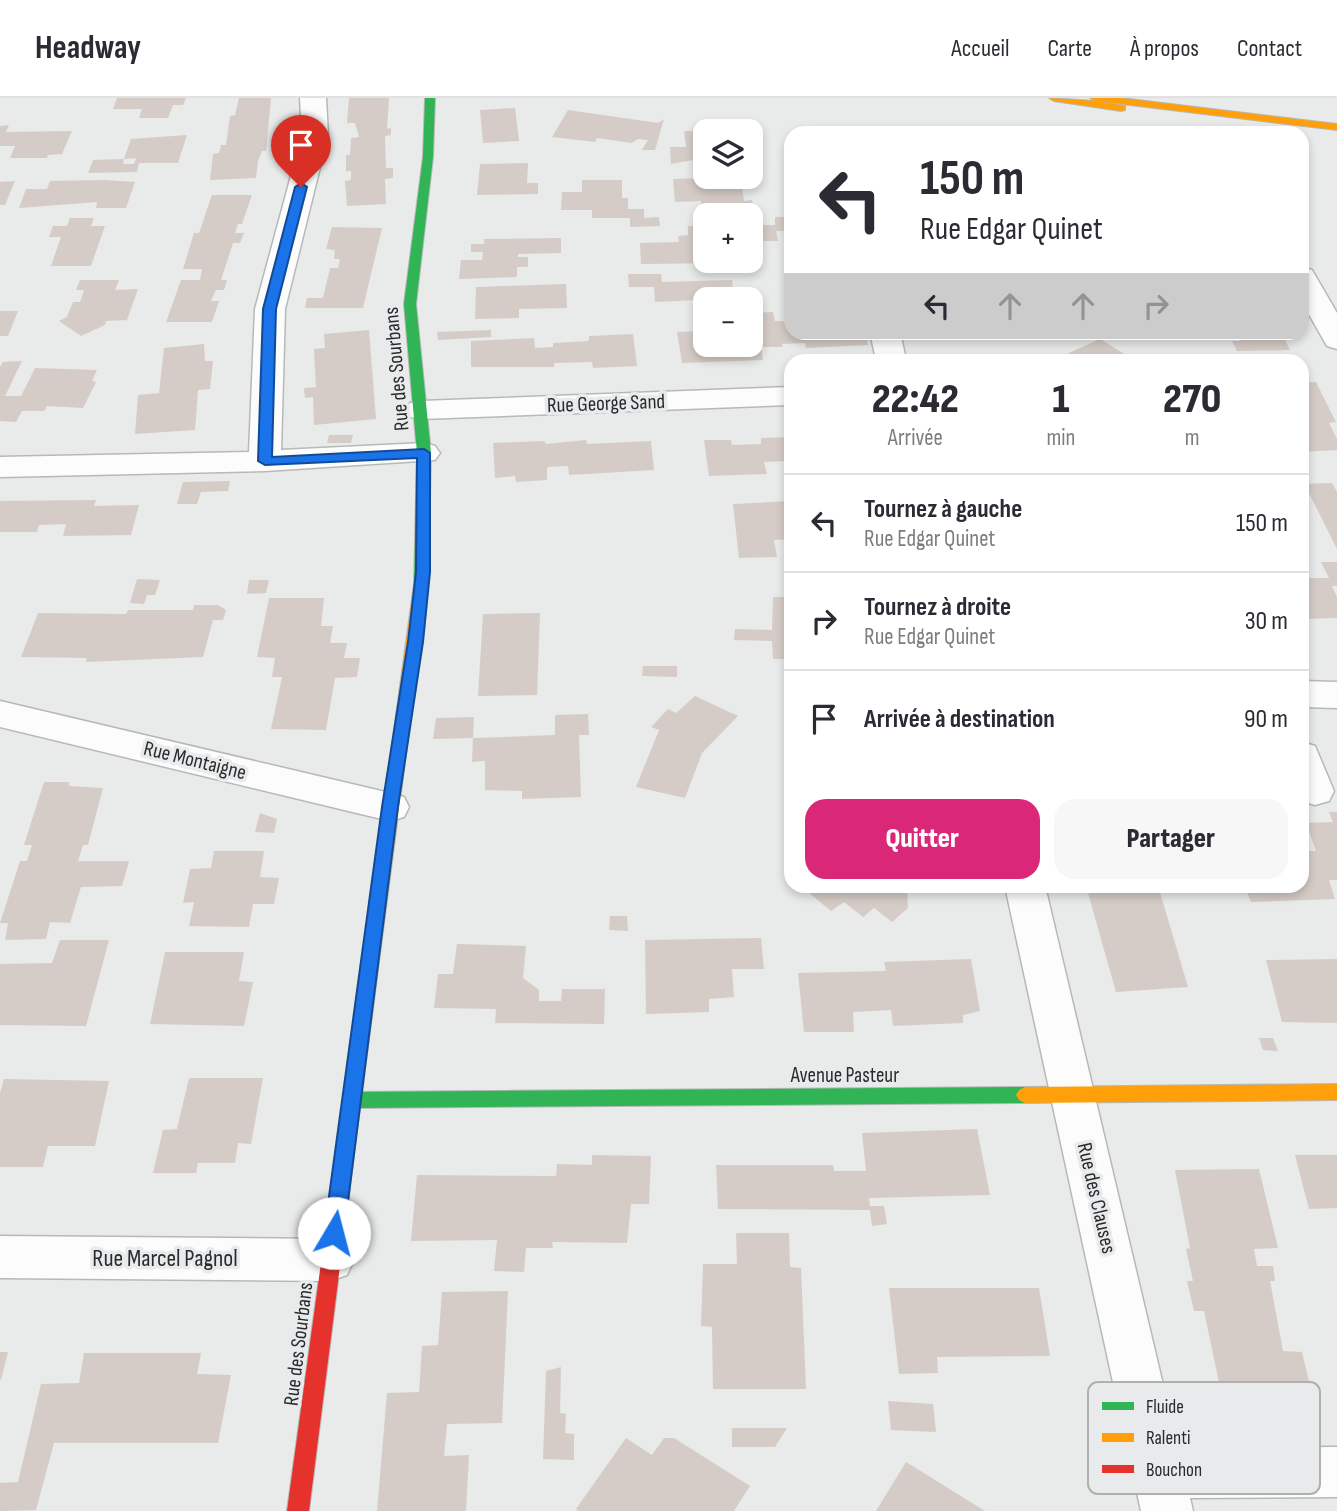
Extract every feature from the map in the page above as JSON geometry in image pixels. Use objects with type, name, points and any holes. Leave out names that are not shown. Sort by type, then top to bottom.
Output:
[{"type":"street","points":[[265,461],[270,309],[315,135],[313,98]]},
{"type":"street","name":"Rue des Sourbans","points":[[298,1511],[423,572],[424,453],[410,304],[428,157],[430,98]]},
{"type":"street","points":[[1054,98],[1242,126]]},
{"type":"street","points":[[1095,98],[1337,127]]},
{"type":"street","points":[[1167,98],[1337,113]]},
{"type":"street","points":[[1309,136],[1337,140]]},
{"type":"street","points":[[1309,289],[1337,340]]},
{"type":"street","name":"Rue George Sand","points":[[421,410],[784,396]]},
{"type":"street","points":[[0,467],[265,461],[424,453]]},
{"type":"street","points":[[1309,694],[1337,695]]},
{"type":"street","name":"Rue Montaigne","points":[[1,717],[390,807]]},
{"type":"street","points":[[1309,774],[1315,791]]},
{"type":"street","name":"Rue des Clauses","points":[[1027,893],[1139,1382]]},
{"type":"street","name":"Avenue Pasteur","points":[[353,1100],[1337,1092]]},
{"type":"street","name":"Rue Marcel Pagnol","points":[[0,1257],[330,1259]]},
{"type":"building","points":[[117,98],[186,98],[183,105],[173,105],[168,118],[139,118],[142,109],[113,109]]},
{"type":"building","points":[[239,98],[271,98],[266,151],[262,151],[258,161],[256,178],[210,180],[213,154],[219,153],[221,145],[226,145],[230,116],[235,115]]},
{"type":"building","points":[[349,98],[389,98],[387,129],[391,128],[391,135],[385,136],[386,168],[393,168],[393,178],[385,179],[386,204],[347,206],[345,181],[351,180],[351,171],[346,171],[346,155],[350,155],[351,138],[359,137],[355,123],[347,123]]},
{"type":"building","points":[[515,108],[519,141],[483,143],[480,110]]},
{"type":"building","points":[[568,110],[658,123],[664,119],[655,150],[642,150],[648,140],[638,139],[632,143],[597,138],[595,142],[552,137]]},
{"type":"building","points":[[9,125],[6,132],[72,131],[62,154],[48,155],[47,158],[10,158],[15,146],[0,146],[0,126]]},
{"type":"building","points":[[684,131],[693,131],[693,160],[671,164],[670,147],[686,147]]},
{"type":"building","points":[[187,135],[178,163],[139,163],[137,172],[88,173],[93,160],[124,159],[131,139]],"holes":[[[136,158],[134,164],[123,164],[124,159]]]},
{"type":"building","points":[[528,163],[527,183],[538,183],[538,194],[477,195],[480,164]]},
{"type":"building","points":[[693,178],[693,189],[742,189],[744,201],[752,200],[752,203],[675,202],[673,179]]},
{"type":"building","points":[[582,180],[622,180],[622,198],[628,198],[628,209],[644,209],[644,218],[659,217],[660,226],[630,227],[630,218],[592,218],[592,210],[561,210],[562,192],[582,192]]},
{"type":"building","points":[[15,181],[5,205],[0,205],[0,182]]},
{"type":"building","points":[[50,181],[135,182],[126,208],[96,208],[97,202],[19,208],[26,189],[47,189]]},
{"type":"building","points":[[212,195],[252,195],[242,224],[238,224],[235,233],[244,233],[240,243],[233,243],[221,280],[227,280],[224,290],[216,290],[211,301],[219,301],[212,322],[166,322],[181,280],[200,280],[202,269],[183,269],[194,233],[199,233]]},
{"type":"building","points":[[775,217],[784,217],[784,231],[776,231],[778,241],[763,241],[763,225],[775,225]]},
{"type":"building","points":[[70,218],[94,218],[91,226],[105,226],[91,266],[51,266],[61,237],[49,237],[53,226],[67,226]]},
{"type":"building","points":[[688,226],[693,226],[693,263],[641,264],[640,243],[679,242],[678,236],[688,235]]},
{"type":"building","points":[[332,227],[382,228],[363,308],[305,308],[307,298],[323,298],[330,268],[338,268],[340,259],[334,259],[335,250],[326,249]]},
{"type":"building","points":[[561,238],[561,253],[518,254],[518,257],[528,257],[528,267],[517,267],[517,277],[459,279],[461,260],[482,260],[483,252],[471,252],[471,244],[484,244],[484,239]]},
{"type":"building","points":[[628,274],[661,274],[662,282],[732,280],[733,287],[693,287],[693,300],[655,302],[654,287],[629,287]]},
{"type":"building","points":[[80,280],[119,280],[115,290],[138,289],[127,320],[106,321],[105,325],[81,336],[59,321],[67,317],[73,302],[80,302],[84,290],[76,290]]},
{"type":"building","points":[[566,284],[567,308],[519,309],[519,318],[475,319],[476,287]]},
{"type":"building","points":[[0,311],[18,311],[8,336],[0,336]]},
{"type":"building","points":[[773,312],[775,321],[784,321],[784,340],[867,340],[868,345],[806,348],[805,343],[782,344],[783,347],[763,347],[763,313]]},
{"type":"building","points":[[369,330],[376,419],[314,425],[313,397],[305,398],[304,388],[316,387],[314,349],[325,348],[324,334]]},
{"type":"building","points":[[491,330],[491,337],[438,340],[437,332]]},
{"type":"building","points":[[693,331],[693,357],[763,357],[763,360],[682,363],[677,332]]},
{"type":"building","points":[[633,334],[637,366],[593,368],[592,362],[554,363],[554,367],[471,367],[471,341],[534,338],[535,348],[553,347],[553,343],[589,341],[589,336]]},
{"type":"building","points":[[1102,340],[1124,354],[1068,354]]},
{"type":"building","points":[[1285,340],[1290,350],[1237,351],[1232,341]]},
{"type":"building","points":[[204,344],[205,361],[213,361],[210,389],[198,390],[195,430],[135,434],[138,395],[159,393],[164,348]]},
{"type":"building","points":[[22,361],[5,396],[21,396],[35,368],[97,370],[92,381],[96,382],[83,408],[47,406],[44,411],[22,411],[16,422],[0,421],[0,367],[3,362]]},
{"type":"building","points":[[1309,382],[1316,382],[1336,422],[1329,423],[1337,439],[1337,450],[1309,452]]},
{"type":"building","points":[[329,435],[353,435],[351,443],[327,443]]},
{"type":"building","points":[[784,437],[784,461],[764,462],[767,474],[709,476],[704,440],[731,440],[732,445],[761,444],[761,438]]},
{"type":"building","points":[[586,440],[587,444],[651,441],[654,470],[569,475],[568,466],[547,467],[547,480],[516,482],[515,476],[495,478],[493,443],[544,441],[546,444]]},
{"type":"building","points":[[230,481],[228,491],[201,492],[197,504],[177,504],[183,482]]},
{"type":"building","points":[[1332,483],[1337,492],[1337,549],[1309,495],[1309,484]]},
{"type":"building","points":[[96,500],[94,506],[139,505],[131,535],[63,536],[66,524],[39,525],[37,532],[0,532],[0,501]]},
{"type":"building","points":[[784,501],[784,539],[774,540],[777,557],[739,558],[733,504]]},
{"type":"building","points":[[1321,562],[1337,562],[1337,586],[1332,586],[1337,597],[1337,618],[1309,619],[1309,578],[1329,578]]},
{"type":"building","points":[[137,579],[160,580],[155,595],[147,595],[144,604],[130,603]]},
{"type":"building","points":[[249,580],[269,580],[266,593],[247,594]]},
{"type":"building","points":[[773,597],[784,597],[784,659],[773,659],[772,641],[734,640],[735,629],[772,630]]},
{"type":"building","points":[[269,598],[324,598],[321,626],[333,626],[330,643],[347,643],[344,658],[360,658],[357,677],[335,678],[326,730],[271,729],[282,677],[272,677],[275,658],[257,657]]},
{"type":"building","points":[[194,605],[218,605],[226,610],[223,620],[213,620],[203,657],[86,662],[87,658],[21,657],[38,613],[126,614],[128,610],[193,610]]},
{"type":"building","points":[[540,613],[537,695],[478,696],[483,614]]},
{"type":"building","points":[[643,666],[677,666],[677,677],[642,676]]},
{"type":"building","points":[[695,696],[738,716],[702,753],[685,798],[636,787],[659,730],[651,727],[668,709],[676,713]]},
{"type":"building","points":[[588,714],[589,735],[579,735],[581,797],[522,799],[522,791],[485,790],[485,761],[472,762],[473,738],[555,735],[555,715]]},
{"type":"building","points":[[474,717],[473,738],[433,739],[436,718]]},
{"type":"building","points":[[44,782],[69,782],[69,786],[103,788],[88,845],[83,845],[78,861],[129,861],[122,886],[81,887],[70,923],[50,922],[46,939],[5,940],[8,923],[0,923],[20,861],[27,861],[32,845],[24,845]]},
{"type":"building","points":[[1329,812],[1337,812],[1337,880],[1329,880],[1335,899],[1251,902],[1248,893],[1309,893],[1309,851],[1316,851],[1309,823],[1333,822]]},
{"type":"building","points":[[260,813],[277,819],[274,833],[255,832]]},
{"type":"building","points":[[214,851],[264,851],[260,877],[279,878],[274,904],[253,904],[249,927],[189,926],[194,902],[183,903],[190,869],[211,868]]},
{"type":"building","points":[[809,893],[907,893],[908,908],[892,922],[874,908],[863,917],[844,902],[831,911]]},
{"type":"building","points":[[1088,893],[1160,893],[1188,987],[1116,992]]},
{"type":"building","points":[[610,916],[627,916],[628,931],[609,930]]},
{"type":"building","points":[[761,938],[764,969],[732,969],[734,997],[709,999],[709,1012],[646,1014],[645,940]]},
{"type":"building","points":[[60,940],[109,940],[86,1026],[0,1025],[0,964],[52,963]]},
{"type":"building","points":[[457,944],[526,946],[523,978],[539,990],[539,1001],[561,1001],[562,989],[605,989],[604,1024],[495,1023],[496,1009],[434,1008],[438,974],[453,974]]},
{"type":"building","points":[[165,952],[244,952],[239,981],[253,982],[244,1026],[150,1024]]},
{"type":"building","points":[[971,959],[980,1011],[963,1015],[963,1023],[893,1026],[891,1010],[853,1012],[854,1032],[804,1032],[798,973],[886,971],[884,962]]},
{"type":"building","points":[[1337,959],[1337,1023],[1282,1022],[1266,960]]},
{"type":"building","points":[[1259,1038],[1273,1038],[1278,1051],[1263,1050]]},
{"type":"building","points":[[189,1078],[263,1078],[251,1144],[238,1143],[235,1163],[198,1163],[196,1173],[153,1173],[163,1130],[177,1129]]},
{"type":"building","points":[[4,1079],[109,1081],[95,1146],[48,1146],[43,1167],[0,1167],[0,1093]]},
{"type":"building","points":[[977,1129],[990,1195],[869,1198],[870,1206],[884,1206],[887,1224],[872,1226],[870,1210],[718,1209],[716,1165],[833,1165],[834,1171],[866,1171],[862,1133]]},
{"type":"building","points":[[592,1155],[651,1156],[649,1204],[631,1204],[627,1243],[552,1242],[553,1248],[526,1248],[524,1272],[494,1271],[497,1240],[411,1241],[417,1175],[556,1176],[557,1164],[592,1165]]},
{"type":"building","points":[[1295,1155],[1337,1155],[1337,1208],[1309,1209]]},
{"type":"building","points":[[1259,1169],[1278,1248],[1254,1249],[1257,1266],[1273,1266],[1275,1281],[1270,1281],[1283,1351],[1302,1352],[1309,1382],[1219,1382],[1204,1311],[1194,1311],[1187,1281],[1193,1281],[1186,1249],[1190,1248],[1175,1170]]},
{"type":"building","points":[[736,1233],[789,1233],[790,1267],[801,1268],[806,1389],[713,1389],[712,1327],[701,1326],[703,1264],[737,1264]]},
{"type":"building","points":[[889,1288],[1039,1288],[1050,1356],[937,1357],[938,1373],[899,1374]]},
{"type":"building","points":[[508,1291],[502,1423],[447,1424],[444,1456],[469,1455],[466,1511],[377,1511],[387,1393],[419,1392],[422,1346],[438,1345],[442,1292]]},
{"type":"building","points":[[0,1352],[8,1352],[1,1380],[0,1380]]},
{"type":"building","points":[[84,1353],[201,1353],[197,1374],[231,1375],[218,1443],[54,1443],[36,1510],[0,1511],[0,1483],[18,1482],[41,1384],[79,1383]]},
{"type":"building","points":[[561,1367],[560,1413],[566,1414],[565,1433],[574,1434],[574,1460],[543,1459],[546,1371]]},
{"type":"building","points":[[888,1401],[933,1404],[936,1432],[891,1430]]},
{"type":"building","points":[[732,1428],[787,1428],[775,1447],[732,1447]]},
{"type":"building","points":[[626,1438],[652,1455],[664,1438],[674,1438],[750,1486],[734,1511],[578,1511],[576,1509]]},
{"type":"building","points":[[906,1462],[985,1511],[876,1511]]},
{"type":"traffic: fast","points":[[421,584],[424,453],[410,304],[428,157],[430,98]]},
{"type":"traffic: fast","points":[[353,1100],[1025,1095]]},
{"type":"traffic: slow","points":[[1054,98],[1121,108]]},
{"type":"traffic: slow","points":[[1095,98],[1337,127]]},
{"type":"traffic: slow","points":[[347,1139],[421,584]]},
{"type":"traffic: slow","points":[[1025,1095],[1337,1092]]},
{"type":"traffic: jam","points":[[298,1511],[347,1139]]},
{"type":"route","points":[[301,187],[270,309],[265,461],[424,453],[423,572],[415,642],[390,807],[334,1233]]}]
